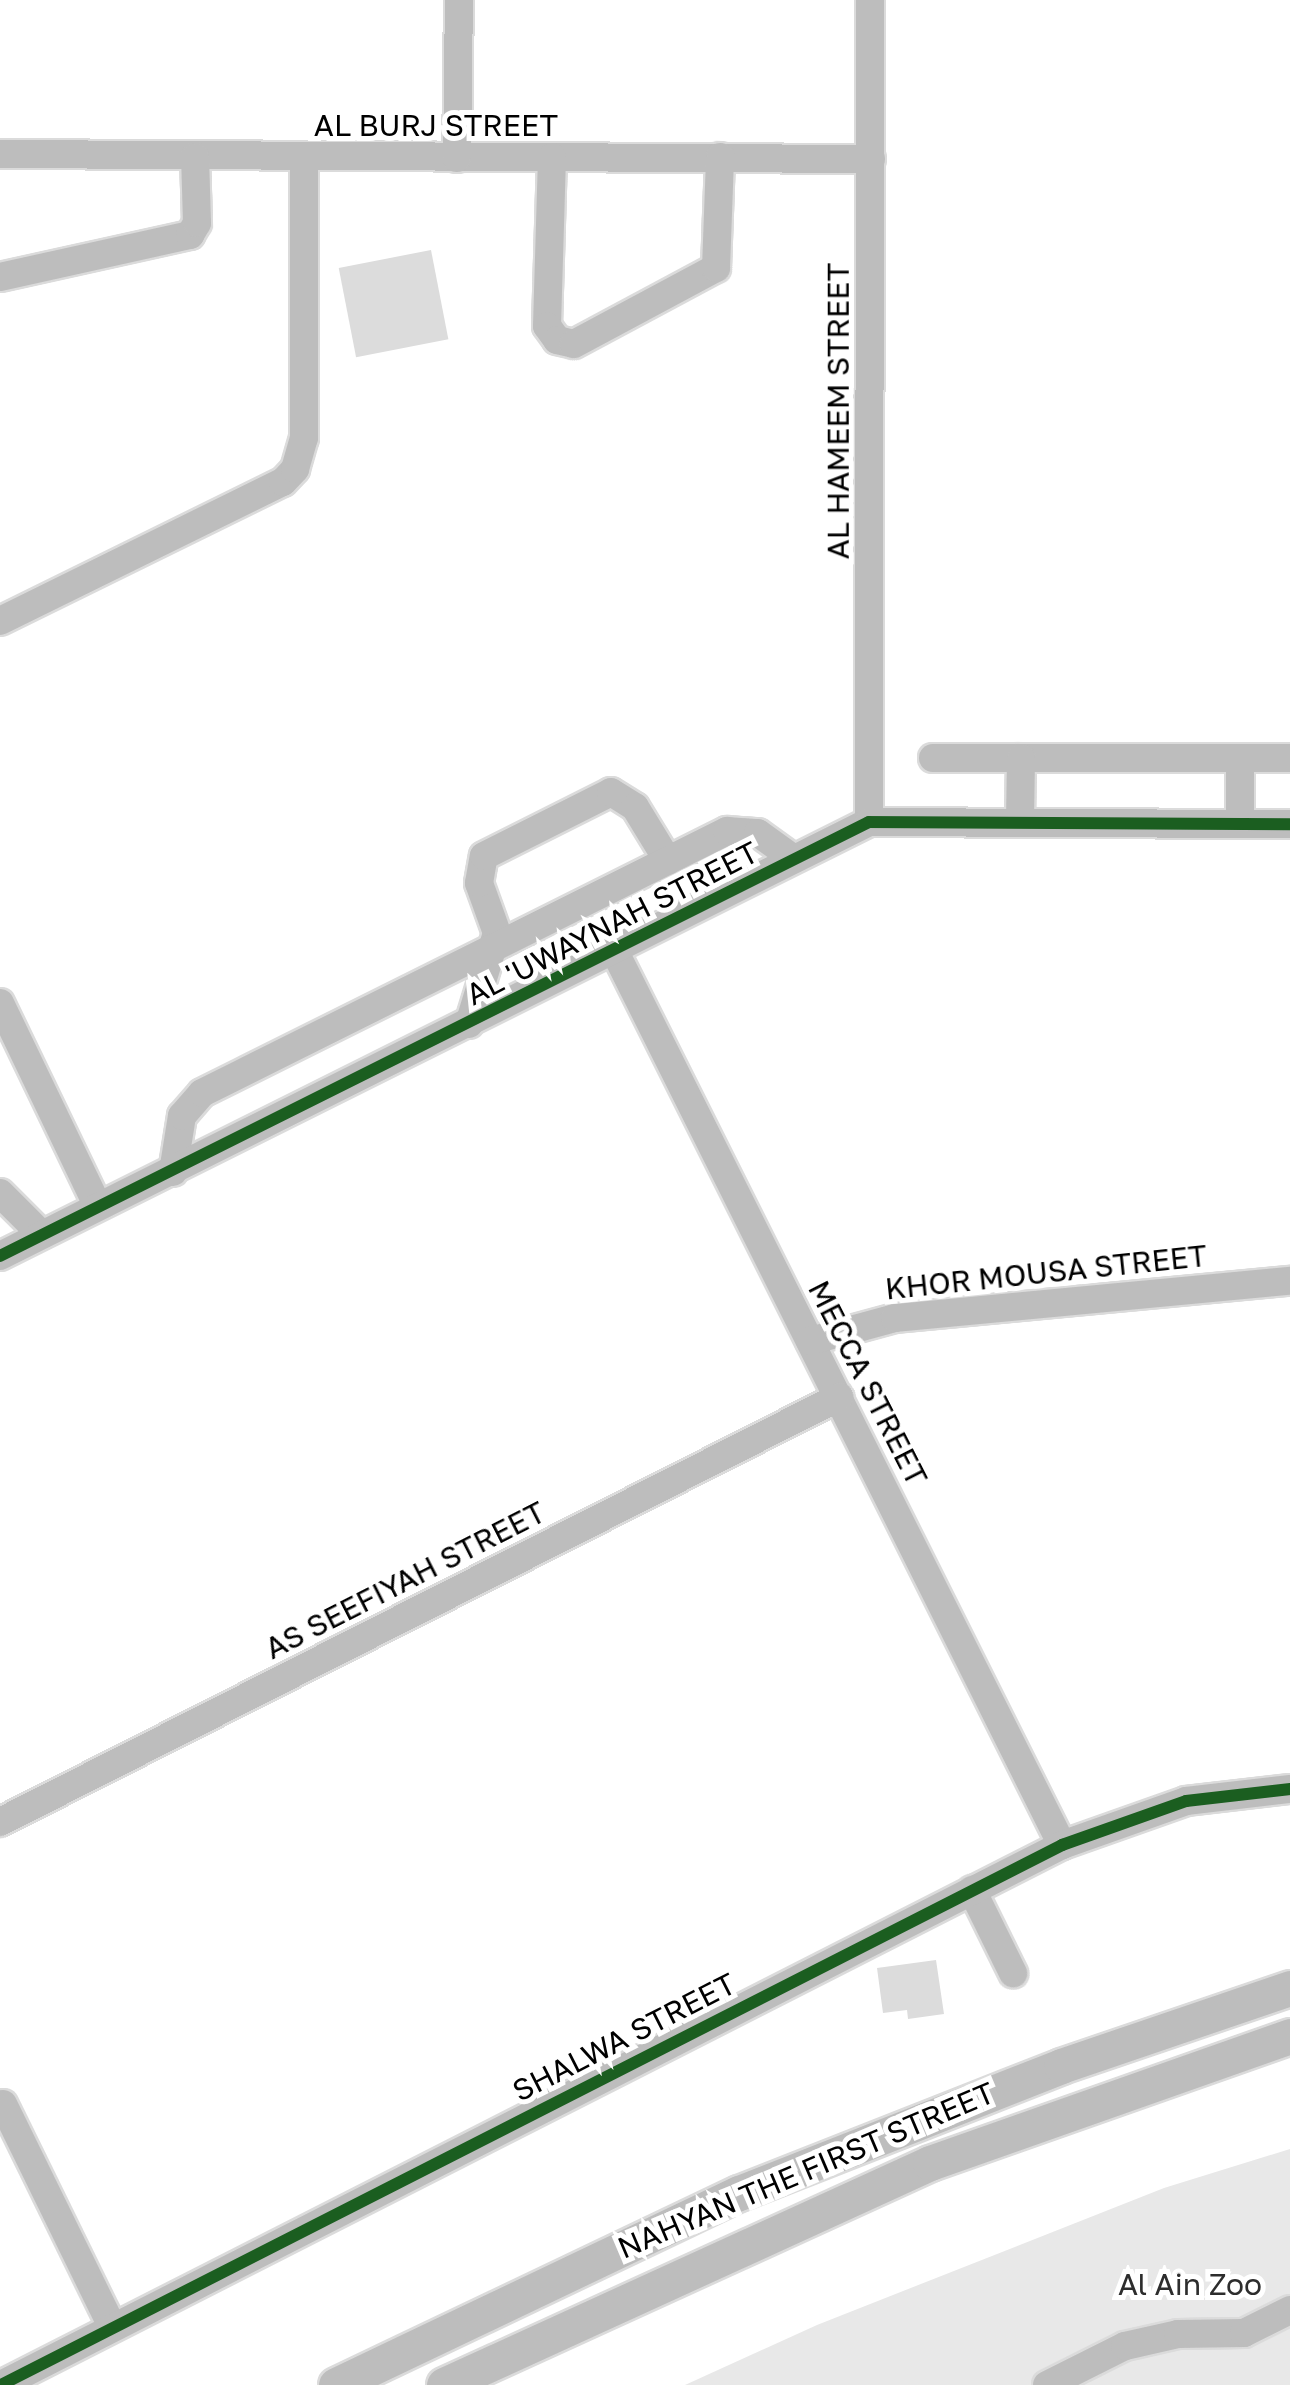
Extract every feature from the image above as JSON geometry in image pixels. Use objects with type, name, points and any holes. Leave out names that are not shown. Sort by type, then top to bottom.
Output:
[{"type":"main road","name":"NAHYAN THE FIRST STREET","points":[[336,2385],[738,2193],[1060,2066],[1290,1988]]},
{"type":"main road","name":"NAHYAN THE FIRST STREET","points":[[444,2385],[828,2206],[1068,2111],[1290,2036]]},
{"type":"street","points":[[457,158],[459,0]]},
{"type":"street","name":"AL HAMEEM STREET","points":[[870,0],[870,822]]},
{"type":"street","name":"AL BURJ STREET","points":[[0,154],[872,159]]},
{"type":"street","points":[[0,277],[190,235],[197,223],[196,156]]},
{"type":"street","points":[[0,621],[283,482],[294,469],[304,438],[304,158]]},
{"type":"street","points":[[552,158],[547,326],[557,340],[574,344],[716,268],[720,158]]},
{"type":"street","points":[[933,758],[1290,758]]},
{"type":"street","points":[[1020,821],[1021,758]]},
{"type":"street","points":[[1240,758],[1240,824]]},
{"type":"street","points":[[469,1024],[494,948],[497,925],[479,883],[484,856],[604,793],[628,799],[668,862]]},
{"type":"street","name":"AL 'UWAYNAH STREET","points":[[0,1256],[870,822],[1290,824]]},
{"type":"street","points":[[174,1172],[182,1116],[202,1093],[738,829],[758,833],[794,858]]},
{"type":"street","name":"MECCA STREET","points":[[614,950],[1062,1845]]},
{"type":"street","points":[[0,1003],[97,1205]]},
{"type":"street","points":[[0,1193],[42,1235]]},
{"type":"street","name":"KHOR MOUSA STREET","points":[[810,1341],[896,1318],[1290,1281]]},
{"type":"street","name":"AS SEEFIYAH STREET","points":[[0,1822],[839,1397]]},
{"type":"street","name":"SHALWA STREET","points":[[1,2385],[111,2324],[1062,1845],[1186,1802],[1290,1789]]},
{"type":"street","points":[[972,1890],[1013,1974]]},
{"type":"street","points":[[3,2104],[111,2324]]},
{"type":"street","points":[[1047,2385],[1125,2346],[1178,2334],[1244,2333],[1290,2310]]},
{"type":"green space","name":"Al Ain Zoo","points":[[1290,2149],[1290,2385],[685,2385],[817,2325],[1164,2188]]},
{"type":"building","points":[[431,250],[448,339],[356,357],[339,268]]},
{"type":"building","points":[[936,1960],[944,2014],[908,2019],[907,2010],[883,2013],[877,1968]]},
{"type":"cycle path","points":[[0,1256],[869,822],[1290,824]]},
{"type":"cycle path","points":[[1,2385],[1062,1845],[1186,1801],[1290,1789]]}]
